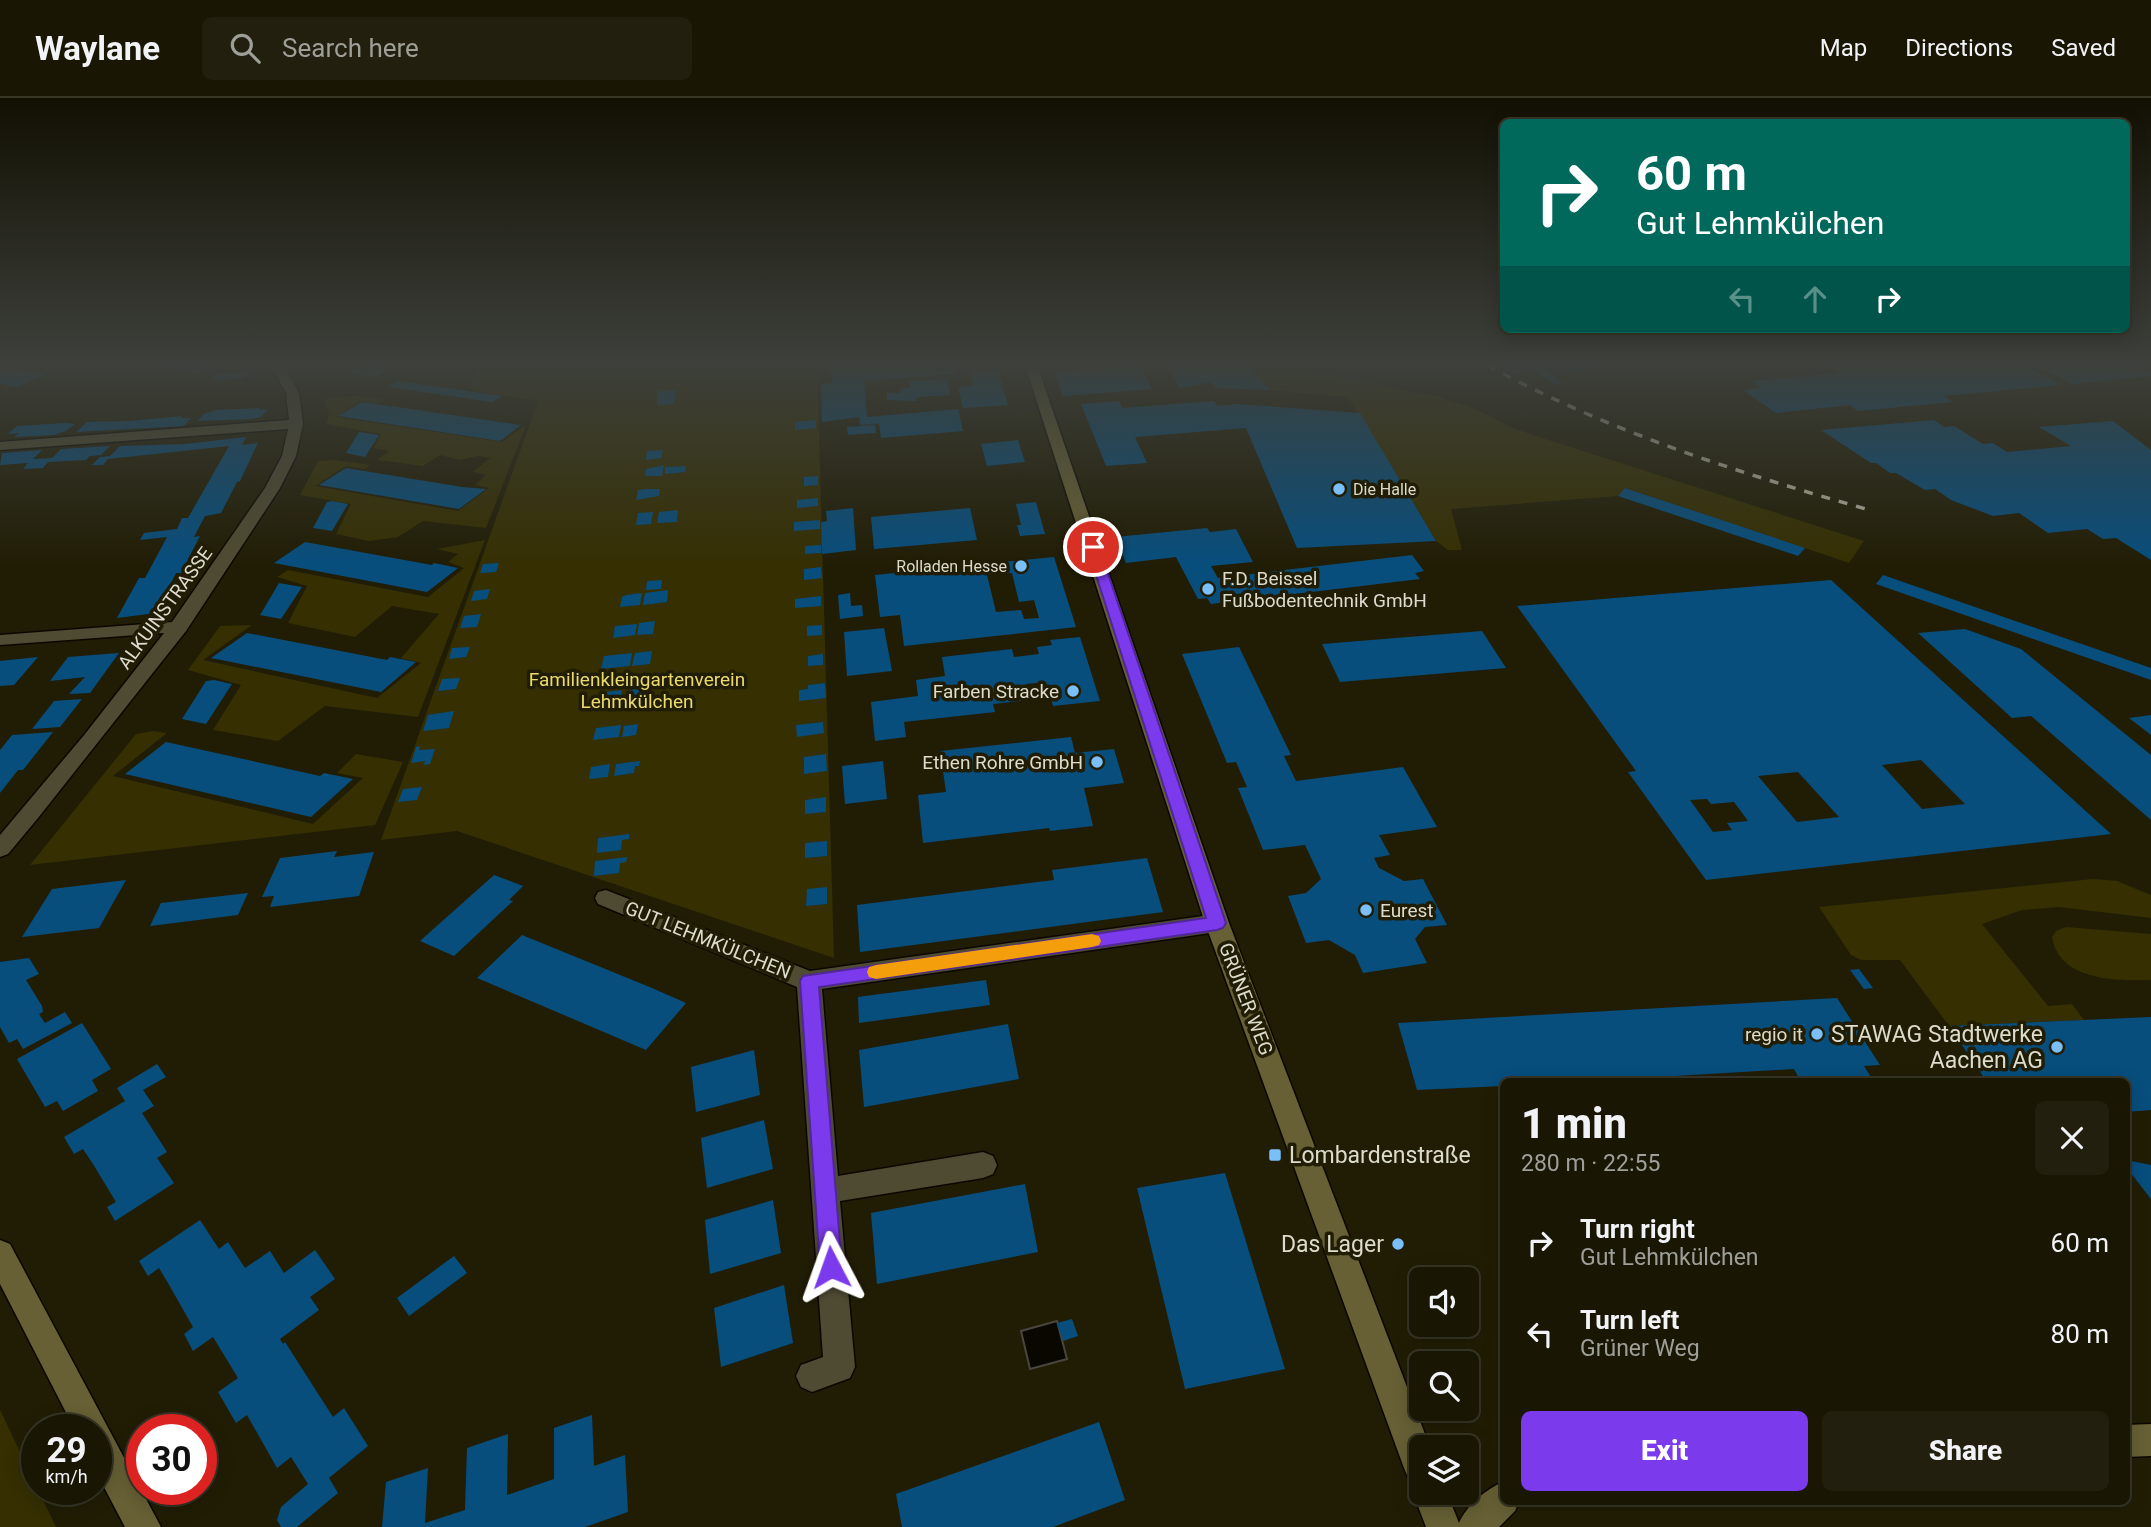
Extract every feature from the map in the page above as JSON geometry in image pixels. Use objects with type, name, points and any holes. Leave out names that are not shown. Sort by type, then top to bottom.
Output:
[{"type":"street","points":[[0,446],[192,432]]},
{"type":"street","name":"ALKUINSTRASSE","points":[[0,849],[78,757],[180,627],[266,499],[289,453],[294,432]]},
{"type":"street","name":"GRÜNER WEG","points":[[1053,432],[1217,923],[1409,1436]]},
{"type":"street","points":[[0,640],[180,627]]},
{"type":"street","name":"GUT LEHMKÜLCHEN","points":[[606,898],[810,981],[1217,923]]},
{"type":"street","name":"GUT LEHMKÜLCHEN","points":[[810,981],[839,1367],[812,1376]]},
{"type":"street","points":[[825,1191],[983,1165]]},
{"type":"street","points":[[0,1254],[84,1414]]},
{"type":"street","points":[[2130,1441],[2151,1440]]},
{"type":"street","points":[[112,1468],[144,1527]]},
{"type":"street","points":[[1474,1527],[1500,1502]]},
{"type":"street","points":[[1435,1505],[1443,1527]]},
{"type":"green space","points":[[368,432],[434,432],[502,442],[517,432],[523,432],[486,528],[423,521],[398,537],[369,541],[336,534],[351,504],[300,495],[318,461],[335,460],[370,465],[364,469],[346,466],[315,486],[458,511],[489,488],[475,485],[486,475],[473,472],[490,458],[478,456],[460,460],[440,455],[423,466],[377,460],[389,451],[374,448],[381,434]]},
{"type":"green space","name":"Familienkleingartenverein Lehmkülchen","points":[[527,432],[819,432],[834,958],[457,831],[381,840]]},
{"type":"green space","points":[[1369,432],[1523,432],[1864,541],[1849,563],[1626,488],[1618,496],[1451,509],[1462,550],[1448,550],[1436,541]]},
{"type":"green space","points":[[485,540],[418,717],[325,706],[278,741],[213,730],[241,685],[188,670],[220,626],[252,625],[203,660],[377,698],[421,663],[401,658],[439,614],[392,606],[355,637],[288,623],[307,586],[277,577],[288,570],[428,597],[464,568],[448,562],[458,554],[437,549]]},
{"type":"green space","points":[[153,731],[167,733],[113,776],[313,824],[363,778],[337,773],[356,754],[403,762],[375,825],[30,865],[136,734]]},
{"type":"green space","points":[[2093,879],[2117,881],[2151,895],[2151,918],[2059,907],[2022,910],[1982,924],[2048,1006],[2072,1004],[2084,1020],[1949,1026],[1900,960],[1861,960],[1851,955],[1819,907]]},
{"type":"green space","points":[[2066,927],[2151,934],[2151,980],[2107,978],[2077,970],[2057,952],[2052,937],[2056,931]]},
{"type":"green space","points":[[0,1410],[21,1454],[21,1505],[45,1505],[56,1527],[0,1527]]},
{"type":"shaded area","points":[[1057,1321],[1067,1359],[1030,1369],[1021,1331]]},
{"type":"building","points":[[11,432],[64,432],[54,435],[14,437],[19,433],[8,434]]},
{"type":"building","points":[[359,432],[379,435],[365,457],[346,453]]},
{"type":"building","points":[[440,432],[512,432],[500,441]]},
{"type":"building","points":[[848,432],[876,433],[848,435]]},
{"type":"building","points":[[880,432],[955,432],[881,438]]},
{"type":"building","name":"Die Halle","points":[[1092,432],[1201,432],[1135,437],[1147,463],[1106,466]]},
{"type":"building","name":"Die Halle","points":[[1248,432],[1371,432],[1436,541],[1297,548]]},
{"type":"building","points":[[1824,432],[1963,432],[1983,444],[1993,443],[2007,452],[2071,446],[2047,432],[2127,432],[2151,450],[2151,560],[2116,538],[2103,539],[2087,529],[2048,533],[2019,513],[1993,516],[1951,500],[1935,489],[1925,490],[1876,463],[1871,463]]},
{"type":"building","points":[[246,437],[242,445],[258,443],[240,481],[221,513],[205,516],[194,537],[200,536],[181,573],[176,573],[156,613],[117,618],[139,578],[145,578],[167,537],[140,540],[144,533],[177,529],[182,518],[188,518],[229,446],[108,459],[103,465],[92,465],[100,457],[110,456],[120,446],[185,444]]},
{"type":"building","points":[[1018,440],[1025,462],[987,466],[981,444]]},
{"type":"building","points":[[110,446],[101,455],[90,456],[86,460],[48,462],[43,468],[23,469],[28,463],[0,465],[2,453],[42,450],[33,459],[52,458],[61,449]]},
{"type":"building","points":[[663,450],[661,458],[646,460],[647,451]]},
{"type":"building","points":[[664,465],[662,476],[645,476],[646,469]]},
{"type":"building","points":[[686,466],[685,472],[665,474],[665,467]]},
{"type":"building","points":[[346,468],[486,489],[459,509],[319,485]]},
{"type":"building","points":[[818,476],[818,485],[804,486],[804,477]]},
{"type":"building","points":[[1625,488],[1805,548],[1798,556],[1618,496]]},
{"type":"building","points":[[660,489],[659,496],[636,500],[638,490]]},
{"type":"building","points":[[818,498],[818,506],[797,508],[797,500]]},
{"type":"building","points":[[327,502],[348,504],[332,531],[313,528]]},
{"type":"building","points":[[1036,502],[1045,534],[1020,536],[1017,525],[1021,525],[1016,504]]},
{"type":"building","points":[[853,508],[856,550],[822,554],[821,522],[827,521],[826,511]]},
{"type":"building","points":[[970,508],[977,540],[874,549],[871,517]]},
{"type":"building","points":[[678,510],[677,522],[657,523],[659,512]]},
{"type":"building","points":[[653,512],[651,524],[636,525],[638,513]]},
{"type":"building","points":[[820,520],[820,529],[794,531],[794,522]]},
{"type":"building","points":[[1207,528],[1210,532],[1236,529],[1253,562],[1211,566],[1218,578],[1412,555],[1424,571],[1415,573],[1420,579],[1211,604],[1207,598],[1198,599],[1176,557],[1126,563],[1115,537]]},
{"type":"building","points":[[305,542],[458,568],[427,592],[274,563]]},
{"type":"building","points":[[821,545],[821,553],[805,554],[805,546]]},
{"type":"building","points":[[1054,557],[1076,627],[904,646],[900,615],[880,617],[875,575]],"holes":[[[1012,573],[1019,602],[1034,600],[1039,618],[1024,619],[1021,610],[996,612],[987,575]]]},
{"type":"building","points":[[499,563],[496,572],[480,573],[483,564]]},
{"type":"building","points":[[821,567],[822,578],[804,580],[804,569]]},
{"type":"building","points":[[1883,575],[2151,668],[2151,680],[1876,584]]},
{"type":"building","points":[[662,580],[661,589],[646,590],[647,581]]},
{"type":"building","points":[[1831,580],[2111,834],[1706,880],[1628,772],[1636,771],[1517,606]],"holes":[[[1921,760],[1965,804],[1922,809],[1882,765]],[[1798,772],[1839,817],[1797,822],[1758,776]],[[1707,799],[1711,804],[1734,802],[1748,821],[1727,823],[1732,830],[1713,832],[1690,800]]]},
{"type":"building","points":[[279,583],[302,587],[281,619],[260,615]]},
{"type":"building","points":[[490,589],[487,599],[471,601],[474,591]]},
{"type":"building","points":[[668,590],[667,602],[643,605],[645,593]]},
{"type":"building","points":[[642,593],[640,605],[620,607],[622,597]]},
{"type":"building","points":[[850,593],[851,606],[862,605],[863,616],[840,619],[838,595]]},
{"type":"building","points":[[821,596],[821,606],[795,608],[795,599]]},
{"type":"building","points":[[481,614],[477,627],[460,628],[464,616]]},
{"type":"building","points":[[655,621],[653,634],[637,635],[639,623]]},
{"type":"building","points":[[637,624],[635,635],[613,638],[615,626]]},
{"type":"building","points":[[822,625],[822,635],[807,636],[807,626]]},
{"type":"building","points":[[884,628],[892,671],[847,676],[844,632]]},
{"type":"building","points":[[1965,629],[2021,649],[2151,755],[2151,820],[2031,716],[2012,718],[1918,633]]},
{"type":"building","points":[[1482,631],[1506,668],[1340,682],[1322,644]]},
{"type":"building","points":[[247,633],[387,660],[390,657],[416,662],[381,692],[211,658]]},
{"type":"building","points":[[1080,637],[1100,701],[1053,706],[1046,682],[1026,684],[1030,700],[993,704],[995,712],[904,722],[906,737],[875,741],[871,702],[918,696],[916,680],[945,676],[942,657],[1012,649],[1014,657],[1039,654],[1037,647],[1052,645],[1050,640]]},
{"type":"building","points":[[470,647],[466,657],[449,659],[452,648]]},
{"type":"building","points":[[1239,647],[1291,755],[1284,756],[1296,781],[1403,767],[1437,827],[1379,835],[1390,855],[1374,858],[1379,868],[1404,881],[1423,879],[1447,925],[1425,927],[1415,939],[1427,963],[1363,973],[1355,955],[1329,940],[1306,943],[1288,896],[1306,893],[1321,879],[1305,845],[1263,850],[1238,788],[1247,787],[1236,762],[1227,763],[1182,654]]},
{"type":"building","points":[[652,651],[650,664],[632,666],[635,653]]},
{"type":"building","points":[[119,653],[90,693],[69,694],[85,677],[50,681],[68,657]]},
{"type":"building","points":[[632,653],[630,666],[601,669],[604,656]]},
{"type":"building","points":[[823,654],[823,665],[808,666],[808,656]]},
{"type":"building","points":[[38,657],[14,685],[0,686],[0,661]]},
{"type":"building","points":[[460,678],[456,689],[438,691],[442,679]]},
{"type":"building","points":[[206,681],[232,684],[206,724],[182,719]]},
{"type":"building","points":[[825,683],[826,698],[799,701],[799,690],[808,689],[808,685]]},
{"type":"building","points":[[648,688],[646,699],[628,700],[629,690]]},
{"type":"building","points":[[622,690],[620,702],[602,703],[605,692]]},
{"type":"building","points":[[82,699],[60,727],[32,729],[54,701]]},
{"type":"building","points":[[454,711],[449,728],[423,731],[428,715]]},
{"type":"building","points":[[2151,715],[2151,735],[2129,718]]},
{"type":"building","points":[[823,722],[824,733],[797,737],[796,725]]},
{"type":"building","points":[[638,724],[636,735],[622,737],[624,726]]},
{"type":"building","points":[[621,725],[619,737],[593,740],[596,728]]},
{"type":"building","points":[[53,732],[23,770],[18,770],[0,793],[0,750],[12,735]]},
{"type":"building","points":[[1071,737],[1075,753],[1114,749],[1124,783],[1084,788],[1093,826],[1050,831],[1049,828],[923,843],[918,795],[946,792],[940,751]]},
{"type":"building","points":[[166,742],[320,776],[324,773],[353,779],[311,817],[125,774]]},
{"type":"building","points":[[420,746],[419,750],[435,749],[430,764],[424,765],[425,761],[411,763],[416,747]]},
{"type":"building","points":[[826,754],[827,771],[804,774],[804,757]]},
{"type":"building","points":[[640,761],[639,766],[635,766],[634,773],[614,776],[616,764]]},
{"type":"building","points":[[883,761],[887,799],[845,804],[842,766]]},
{"type":"building","points":[[610,764],[608,777],[589,779],[591,767]]},
{"type":"building","points":[[422,787],[417,800],[398,802],[403,789]]},
{"type":"building","points":[[826,797],[826,812],[805,814],[805,800]]},
{"type":"building","points":[[629,834],[629,839],[622,840],[621,850],[597,853],[598,838]]},
{"type":"building","points":[[827,841],[827,856],[805,858],[805,843]]},
{"type":"building","points":[[337,851],[334,857],[374,852],[359,896],[270,907],[274,896],[262,897],[280,858]]},
{"type":"building","points":[[627,857],[626,862],[620,863],[619,873],[594,876],[595,861]]},
{"type":"building","points":[[1147,858],[1163,912],[860,952],[857,905],[1054,880],[1052,870]]},
{"type":"building","points":[[494,875],[523,886],[509,900],[513,901],[454,956],[420,941]]},
{"type":"building","points":[[126,880],[99,928],[22,937],[52,889]]},
{"type":"building","points":[[827,887],[827,904],[806,906],[807,889]]},
{"type":"building","points":[[248,893],[238,915],[150,926],[161,903]]},
{"type":"building","points":[[522,935],[686,1003],[646,1050],[477,978]]},
{"type":"building","points":[[29,958],[39,974],[26,980],[42,1006],[43,1012],[39,1014],[45,1023],[65,1012],[72,1023],[23,1049],[17,1039],[9,1043],[0,1027],[0,962]]},
{"type":"building","points":[[1859,969],[1873,988],[1864,989],[1850,970]]},
{"type":"building","points":[[986,980],[990,1005],[859,1023],[858,997]]},
{"type":"building","points":[[1837,998],[1880,1065],[1864,1066],[1872,1078],[1799,1078],[1794,1069],[1642,1078],[1500,1078],[1500,1086],[1417,1090],[1398,1023]]},
{"type":"building","name":"STAWAG Stadtwerke Aachen AG","points":[[2151,1017],[2151,1110],[2130,1112],[2130,1078],[1984,1078],[1949,1026]]},
{"type":"building","points":[[82,1023],[111,1069],[92,1080],[98,1091],[63,1111],[57,1101],[45,1107],[17,1059]]},
{"type":"building","points":[[1008,1024],[1019,1079],[864,1107],[859,1050]]},
{"type":"building","points":[[754,1050],[760,1095],[696,1112],[691,1067]]},
{"type":"building","points":[[157,1064],[166,1077],[143,1090],[154,1106],[142,1113],[167,1152],[157,1158],[174,1183],[115,1221],[107,1207],[116,1202],[93,1164],[83,1149],[74,1154],[64,1137],[125,1101],[117,1088]]},
{"type":"building","points":[[764,1120],[773,1169],[707,1188],[701,1138]]},
{"type":"building","points":[[2130,1161],[2151,1165],[2151,1199],[2130,1172]]},
{"type":"building","points":[[1225,1173],[1285,1369],[1185,1389],[1137,1188]]},
{"type":"building","points":[[1025,1184],[1038,1252],[877,1284],[871,1213]]},
{"type":"building","points":[[773,1200],[781,1253],[710,1274],[705,1220]]},
{"type":"building","points":[[200,1220],[219,1249],[228,1242],[245,1268],[270,1251],[284,1273],[315,1250],[335,1279],[310,1297],[319,1310],[280,1339],[283,1344],[285,1342],[333,1417],[344,1408],[368,1446],[329,1478],[338,1493],[297,1527],[281,1527],[277,1520],[281,1507],[308,1484],[291,1457],[277,1468],[247,1415],[236,1423],[218,1392],[238,1378],[213,1337],[193,1351],[184,1334],[193,1327],[159,1268],[148,1276],[139,1261]]},
{"type":"building","points":[[454,1256],[467,1273],[409,1316],[397,1298]]},
{"type":"building","points":[[784,1285],[793,1343],[721,1367],[714,1308]]},
{"type":"building","points":[[1072,1319],[1078,1336],[1063,1341],[1057,1323]]},
{"type":"building","points":[[592,1415],[594,1466],[625,1455],[628,1512],[585,1527],[382,1527],[386,1482],[428,1468],[425,1523],[465,1510],[467,1448],[508,1434],[507,1495],[554,1479],[554,1428]]},
{"type":"building","points":[[1099,1422],[1125,1500],[1053,1527],[902,1527],[896,1494]]},
{"type":"railway","points":[[1629,432],[1773,482],[1873,511]]},
{"type":"slow traffic","points":[[876,972],[1092,941]]},
{"type":"place","name":"Die Halle","points":[[1339,489]]},
{"type":"place","name":"Rolladen Hesse","points":[[1021,566]]},
{"type":"place","name":"F.D. Beissel Fußbodentechnik GmbH","points":[[1208,589]]},
{"type":"place","name":"Farben Stracke","points":[[1073,691]]},
{"type":"place","name":"Ethen Rohre GmbH","points":[[1097,762]]},
{"type":"place","name":"Eurest","points":[[1366,910]]},
{"type":"place","name":"regio it","points":[[1817,1034]]},
{"type":"place","name":"STAWAG Stadtwerke Aachen AG","points":[[2057,1047]]},
{"type":"place","name":"Lombardenstraße","points":[[1275,1155]]},
{"type":"place","name":"Das Lager","points":[[1398,1244]]},
{"type":"route","points":[[831,1267],[810,981],[1217,923],[1093,547]]}]
